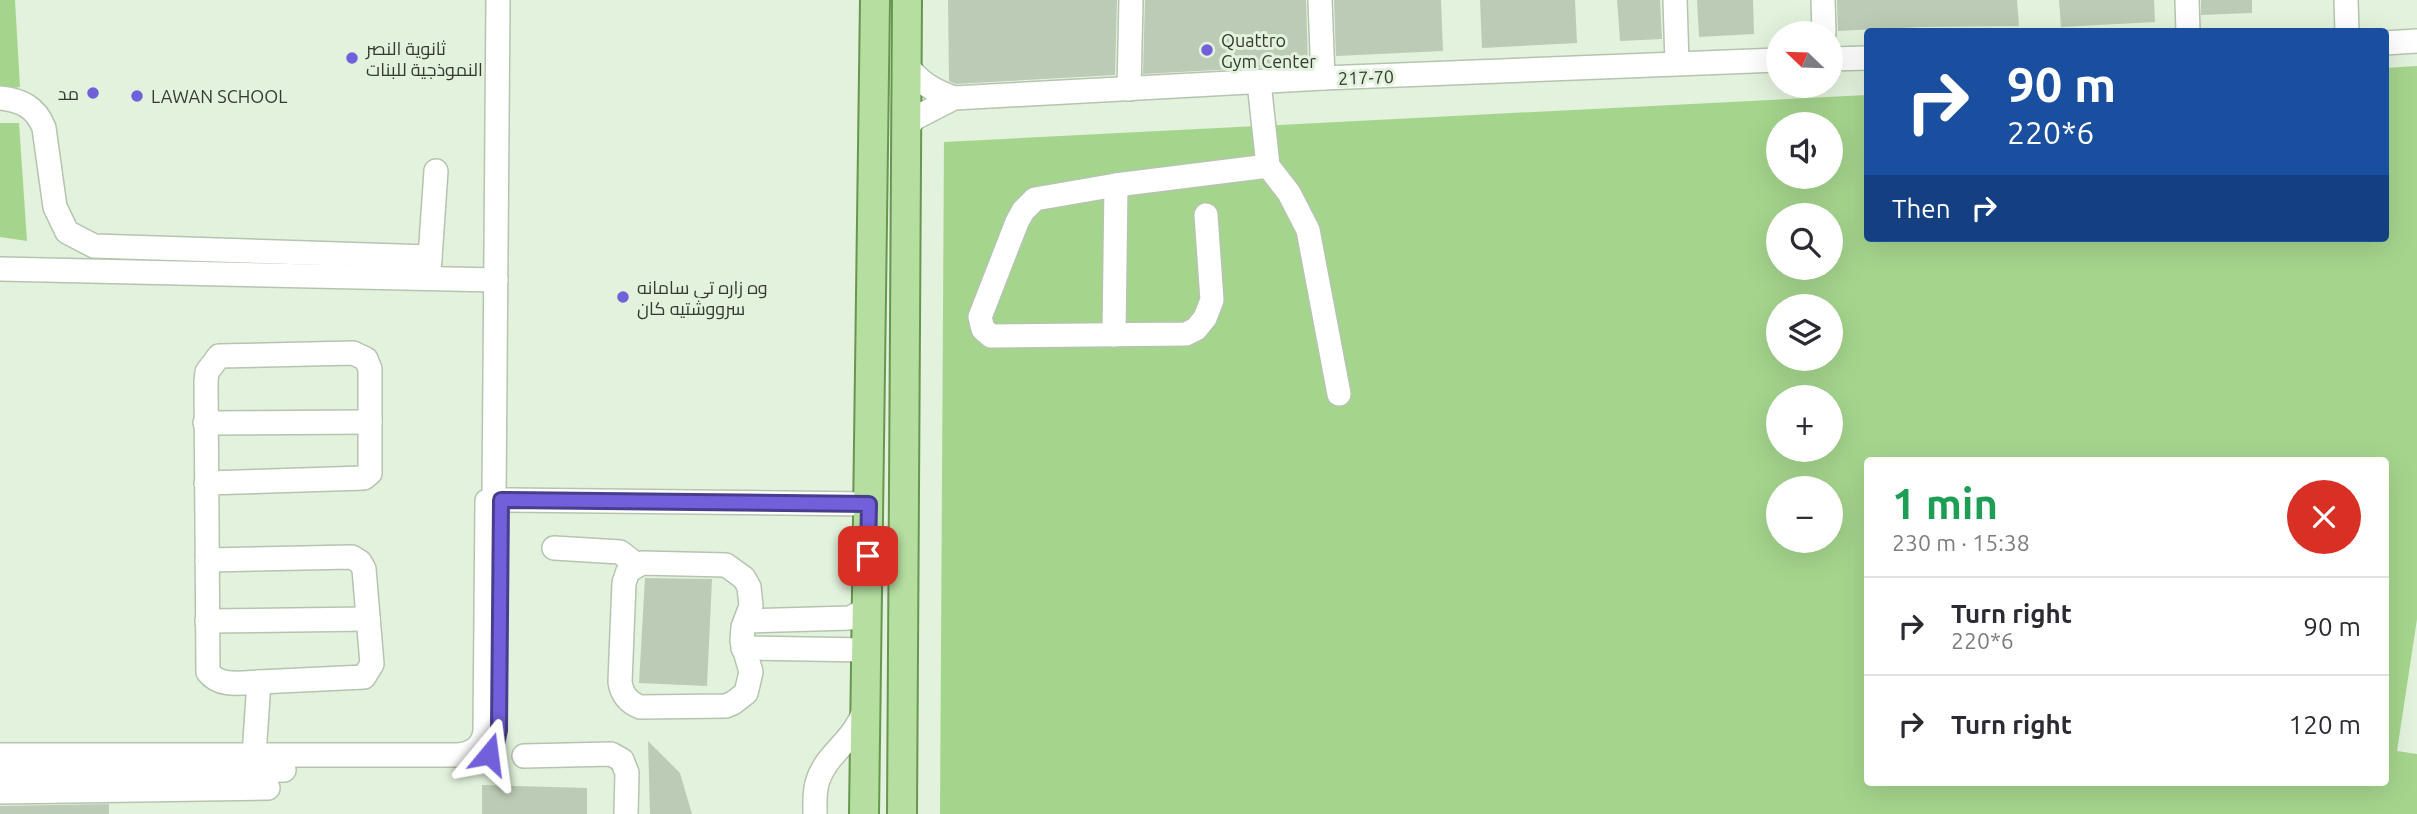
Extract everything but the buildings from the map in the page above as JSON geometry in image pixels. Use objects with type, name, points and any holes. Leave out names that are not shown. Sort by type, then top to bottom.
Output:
[{"type":"main road","points":[[864,814],[875,0]]},
{"type":"main road","points":[[902,814],[907,0]]},
{"type":"street","points":[[0,755],[457,755],[470,752],[480,745],[485,731],[494,500],[498,0]]},
{"type":"street","points":[[1129,89],[1131,0]]},
{"type":"street","points":[[1320,0],[1323,78]]},
{"type":"street","points":[[1675,0],[1677,63]]},
{"type":"street","points":[[1823,0],[1824,21]]},
{"type":"street","points":[[2187,0],[2188,28]]},
{"type":"street","points":[[2346,0],[2347,28]]},
{"type":"street","points":[[2389,43],[2417,41]]},
{"type":"street","points":[[1843,58],[1864,58]]},
{"type":"street","name":"217-70","points":[[905,130],[915,118],[954,98],[1323,78],[1766,60]]},
{"type":"street","name":"217-70","points":[[906,64],[915,77],[926,85],[954,98]]},
{"type":"street","points":[[1259,82],[1268,166],[1289,193],[1308,230],[1339,394]]},
{"type":"street","points":[[0,98],[26,104],[40,118],[44,128],[54,207],[67,232],[94,246],[429,267],[496,280]]},
{"type":"street","points":[[1206,215],[1212,300],[1205,318],[1196,329],[1186,334],[991,336],[983,328],[980,317],[1017,222],[1034,199],[1116,185],[1268,166]]},
{"type":"street","points":[[429,267],[436,171]]},
{"type":"street","points":[[1114,335],[1116,185]]},
{"type":"street","points":[[0,270],[429,267]]},
{"type":"street","points":[[206,483],[364,478],[370,473],[370,369],[366,359],[352,353],[219,356],[207,372],[205,423],[208,672],[213,679],[228,683],[364,677],[372,664],[364,569],[360,562],[352,557],[207,560]]},
{"type":"street","points":[[205,423],[370,422]]},
{"type":"street","points":[[494,500],[869,504]]},
{"type":"street","points":[[0,776],[475,765],[493,749],[499,730],[494,500]]},
{"type":"street","points":[[554,548],[620,552],[637,565]]},
{"type":"street","points":[[637,565],[726,565],[744,578],[749,587],[751,606],[746,621],[741,634],[743,648],[750,664],[750,680],[746,693],[733,703],[726,706],[640,707],[629,701],[621,689],[624,583],[628,571],[637,565]]},
{"type":"street","points":[[746,621],[850,618],[867,609]]},
{"type":"street","points":[[208,621],[368,619]]},
{"type":"street","points":[[743,648],[866,650]]},
{"type":"street","points":[[254,755],[259,682]]},
{"type":"street","points":[[815,814],[815,790],[822,770],[855,732],[864,711]]},
{"type":"street","points":[[524,755],[611,754],[622,760],[627,772],[626,814]]},
{"type":"street","points":[[0,792],[268,788]]},
{"type":"green space","points":[[0,0],[15,0],[20,87],[0,90]]},
{"type":"green space","points":[[2417,66],[2417,619],[2397,751],[2417,754],[2417,814],[940,814],[944,142],[1864,95],[1864,242],[2389,242],[2389,68]]},
{"type":"green space","points":[[0,123],[19,123],[27,241],[0,237]]},
{"type":"place","name":"Quattro Gym Center","points":[[1207,50]]},
{"type":"place","name":"ثانوية النصر النموذجية للبنات","points":[[352,58]]},
{"type":"place","name":"مد","points":[[93,93]]},
{"type":"place","name":"LAWAN SCHOOL","points":[[137,96]]},
{"type":"place","name":"وه زاره تى سامانه سرووشتيه كان","points":[[623,297]]},
{"type":"route","points":[[489,754],[496,744],[499,730],[501,500],[869,504],[868,556]]}]
